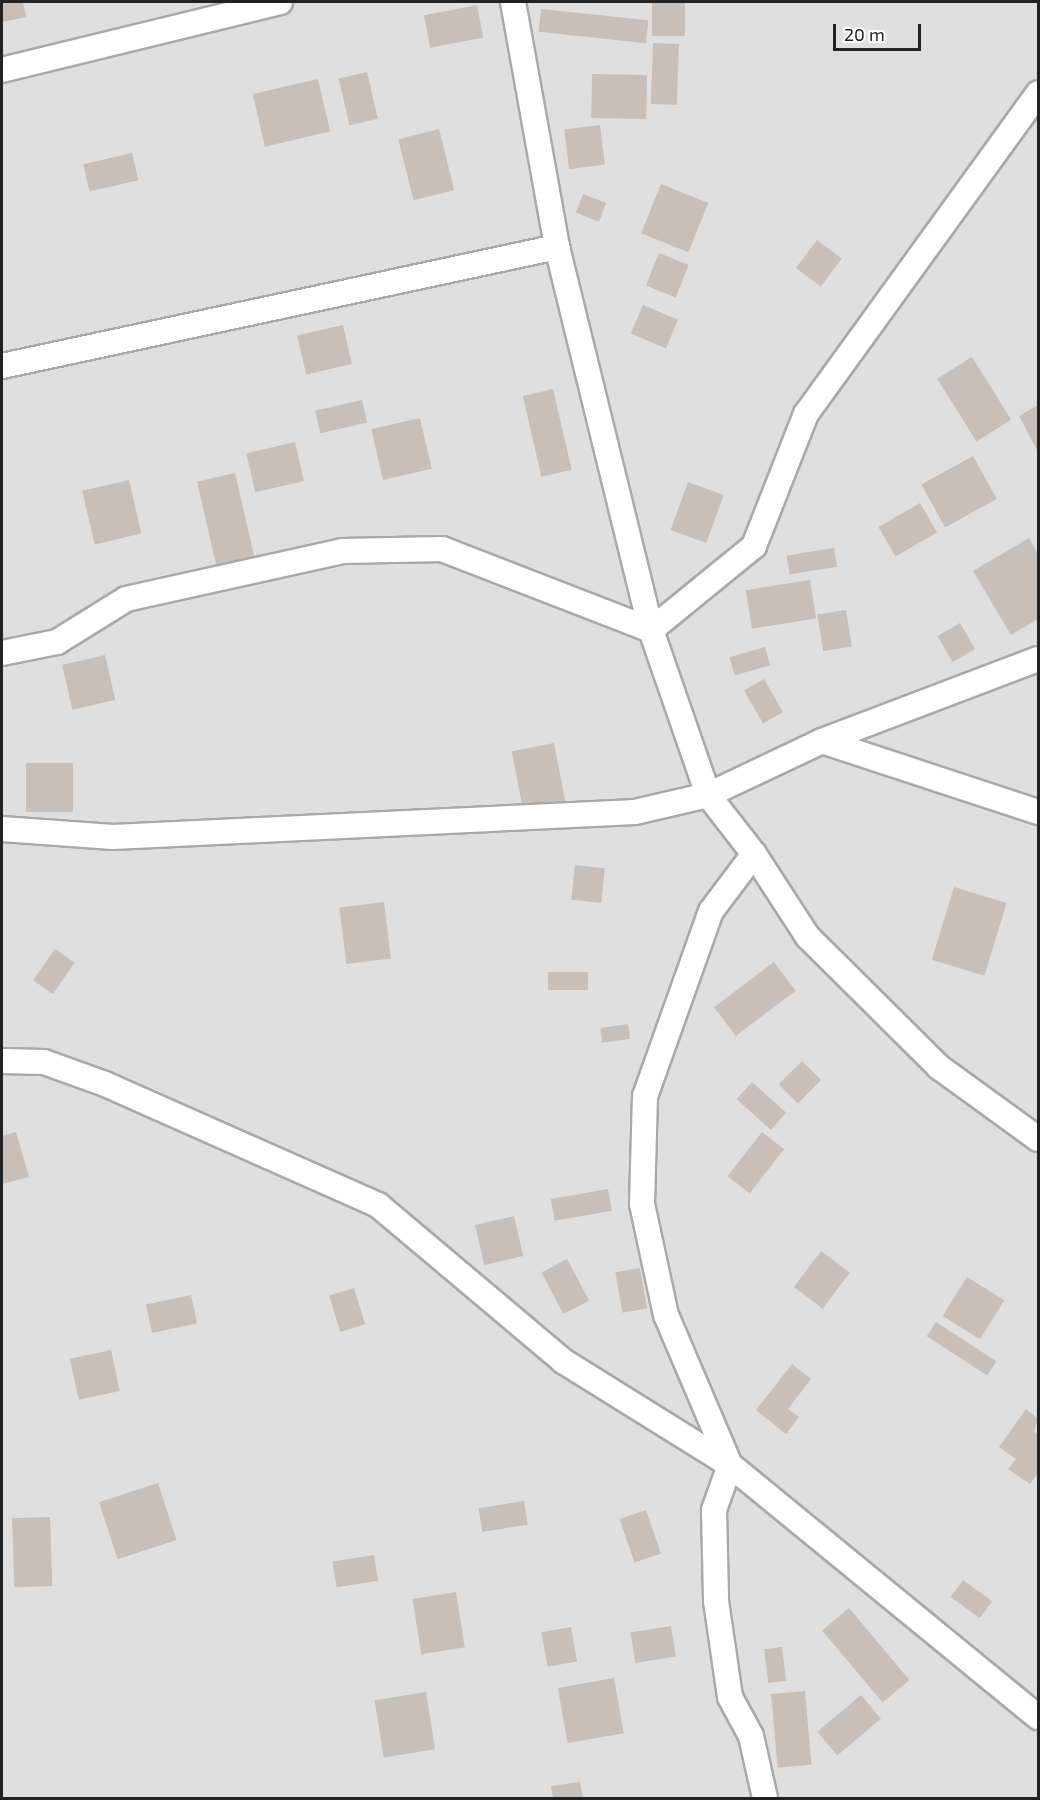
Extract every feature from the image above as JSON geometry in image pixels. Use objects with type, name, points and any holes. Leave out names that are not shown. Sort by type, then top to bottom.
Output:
[{"type":"street","points":[[2,70],[280,2]]},
{"type":"street","points":[[513,2],[557,247],[651,630],[708,795],[754,854],[808,937],[939,1067],[1038,1139]]},
{"type":"street","points":[[651,630],[754,546],[806,414],[1038,93]]},
{"type":"street","points":[[2,366],[557,247]]},
{"type":"street","points":[[2,652],[57,642],[126,599],[342,551],[442,549],[651,630]]},
{"type":"street","points":[[2,829],[112,837],[635,812],[708,795],[822,741],[1038,659]]},
{"type":"street","points":[[822,741],[1038,812]]},
{"type":"street","points":[[754,854],[711,911],[645,1096],[642,1204],[666,1315],[730,1465],[714,1510],[716,1601],[730,1697],[751,1736],[765,1798]]},
{"type":"street","points":[[2,1061],[44,1062],[105,1084],[378,1205],[563,1361],[730,1465],[1038,1716]]},
{"type":"shaded area","points":[[2,2],[1038,2],[1038,1798],[2,1798]]},
{"type":"building","points":[[2,2],[23,2],[26,17],[2,22]]},
{"type":"building","points":[[652,2],[685,2],[685,36],[652,36]]},
{"type":"building","points":[[477,5],[483,37],[430,48],[424,15]]},
{"type":"building","points":[[541,9],[648,20],[646,43],[539,32]]},
{"type":"building","points":[[653,43],[679,44],[677,105],[651,104]]},
{"type":"building","points":[[367,72],[378,119],[350,125],[339,79]]},
{"type":"building","points":[[592,74],[647,75],[646,119],[591,118]]},
{"type":"building","points":[[318,79],[330,132],[265,147],[253,94]]},
{"type":"building","points":[[600,125],[605,165],[569,169],[564,129]]},
{"type":"building","points":[[439,129],[454,190],[413,200],[398,139]]},
{"type":"building","points":[[132,153],[138,180],[90,192],[83,164]]},
{"type":"building","points":[[661,184],[708,203],[688,252],[641,233]]},
{"type":"building","points":[[583,194],[606,203],[599,222],[576,213]]},
{"type":"building","points":[[817,240],[842,259],[821,287],[796,268]]},
{"type":"building","points":[[659,253],[689,265],[676,297],[646,285]]},
{"type":"building","points":[[643,305],[678,320],[666,348],[631,334]]},
{"type":"building","points":[[343,325],[352,364],[306,375],[297,336]]},
{"type":"building","points":[[972,357],[1011,420],[976,441],[937,379]]},
{"type":"building","points":[[553,389],[572,470],[541,477],[523,396]]},
{"type":"building","points":[[362,400],[367,422],[320,433],[315,411]]},
{"type":"building","points":[[1038,405],[1038,452],[1019,416]]},
{"type":"building","points":[[420,418],[432,469],[383,480],[371,429]]},
{"type":"building","points":[[295,442],[304,481],[255,492],[246,453]]},
{"type":"building","points":[[973,456],[997,499],[945,527],[921,485]]},
{"type":"building","points":[[235,473],[255,558],[217,567],[197,482]]},
{"type":"building","points":[[129,480],[141,534],[95,544],[82,491]]},
{"type":"building","points":[[688,482],[724,495],[706,543],[671,530]]},
{"type":"building","points":[[920,503],[937,532],[895,556],[878,527]]},
{"type":"building","points":[[1029,538],[1038,554],[1038,619],[1011,635],[973,571]]},
{"type":"building","points":[[834,548],[837,567],[790,574],[787,556]]},
{"type":"building","points":[[810,580],[816,619],[752,629],[746,590]]},
{"type":"building","points":[[846,610],[852,647],[823,651],[817,615]]},
{"type":"building","points":[[960,623],[975,649],[952,662],[937,636]]},
{"type":"building","points":[[765,647],[770,665],[735,675],[729,657]]},
{"type":"building","points":[[105,655],[115,700],[72,710],[62,665]]},
{"type":"building","points":[[764,679],[783,712],[763,723],[744,690]]},
{"type":"building","points":[[554,743],[566,804],[524,812],[512,751]]},
{"type":"building","points":[[26,763],[73,763],[73,812],[26,812]]},
{"type":"building","points":[[575,865],[605,868],[601,903],[571,900]]},
{"type":"building","points":[[954,887],[1007,903],[984,976],[932,960]]},
{"type":"building","points":[[384,902],[391,959],[346,964],[339,907]]},
{"type":"building","points":[[55,949],[75,963],[53,994],[33,980]]},
{"type":"building","points":[[774,962],[796,991],[736,1036],[714,1007]]},
{"type":"building","points":[[548,972],[588,972],[588,990],[548,990]]},
{"type":"building","points":[[628,1024],[630,1039],[602,1043],[600,1028]]},
{"type":"building","points":[[802,1061],[821,1080],[798,1103],[779,1084]]},
{"type":"building","points":[[752,1082],[786,1113],[771,1130],[737,1099]]},
{"type":"building","points":[[16,1132],[29,1177],[2,1184],[2,1136]]},
{"type":"building","points":[[762,1132],[784,1149],[750,1193],[728,1176]]},
{"type":"building","points":[[608,1189],[612,1211],[555,1221],[551,1199]]},
{"type":"building","points":[[514,1216],[523,1256],[484,1265],[475,1225]]},
{"type":"building","points":[[821,1251],[850,1273],[823,1309],[794,1287]]},
{"type":"building","points":[[567,1259],[589,1300],[563,1314],[541,1273]]},
{"type":"building","points":[[640,1268],[647,1308],[622,1313],[615,1272]]},
{"type":"building","points":[[967,1277],[1004,1300],[980,1339],[943,1316]]},
{"type":"building","points":[[354,1288],[365,1324],[340,1332],[329,1296]]},
{"type":"building","points":[[191,1295],[197,1323],[152,1333],[146,1305]]},
{"type":"building","points":[[936,1322],[996,1361],[987,1375],[927,1336]]},
{"type":"building","points":[[111,1350],[120,1391],[79,1400],[70,1359]]},
{"type":"building","points":[[792,1364],[811,1379],[788,1409],[799,1417],[786,1434],[756,1410]]},
{"type":"building","points":[[1026,1409],[1038,1419],[1034,1431],[1038,1435],[1038,1473],[1030,1484],[1008,1469],[1016,1459],[999,1447]]},
{"type":"building","points":[[158,1483],[177,1540],[118,1559],[99,1502]]},
{"type":"building","points":[[524,1501],[528,1525],[482,1532],[479,1508]]},
{"type":"building","points":[[646,1510],[661,1553],[635,1563],[620,1519]]},
{"type":"building","points":[[50,1517],[52,1586],[14,1587],[12,1518]]},
{"type":"building","points":[[374,1555],[378,1581],[337,1587],[333,1562]]},
{"type":"building","points":[[963,1580],[992,1601],[980,1618],[951,1597]]},
{"type":"building","points":[[456,1592],[465,1647],[421,1654],[413,1599]]},
{"type":"building","points":[[849,1608],[909,1680],[883,1703],[822,1630]]},
{"type":"building","points":[[671,1626],[676,1657],[635,1663],[631,1632]]},
{"type":"building","points":[[571,1627],[577,1661],[548,1667],[541,1632]]},
{"type":"building","points":[[782,1647],[786,1681],[768,1683],[764,1649]]},
{"type":"building","points":[[614,1678],[624,1733],[568,1743],[558,1688]]},
{"type":"building","points":[[805,1691],[811,1765],[778,1768],[771,1694]]},
{"type":"building","points":[[426,1692],[435,1749],[384,1757],[375,1700]]},
{"type":"building","points":[[861,1695],[881,1719],[837,1755],[817,1732]]},
{"type":"building","points":[[580,1782],[583,1798],[553,1798],[551,1786]]}]
